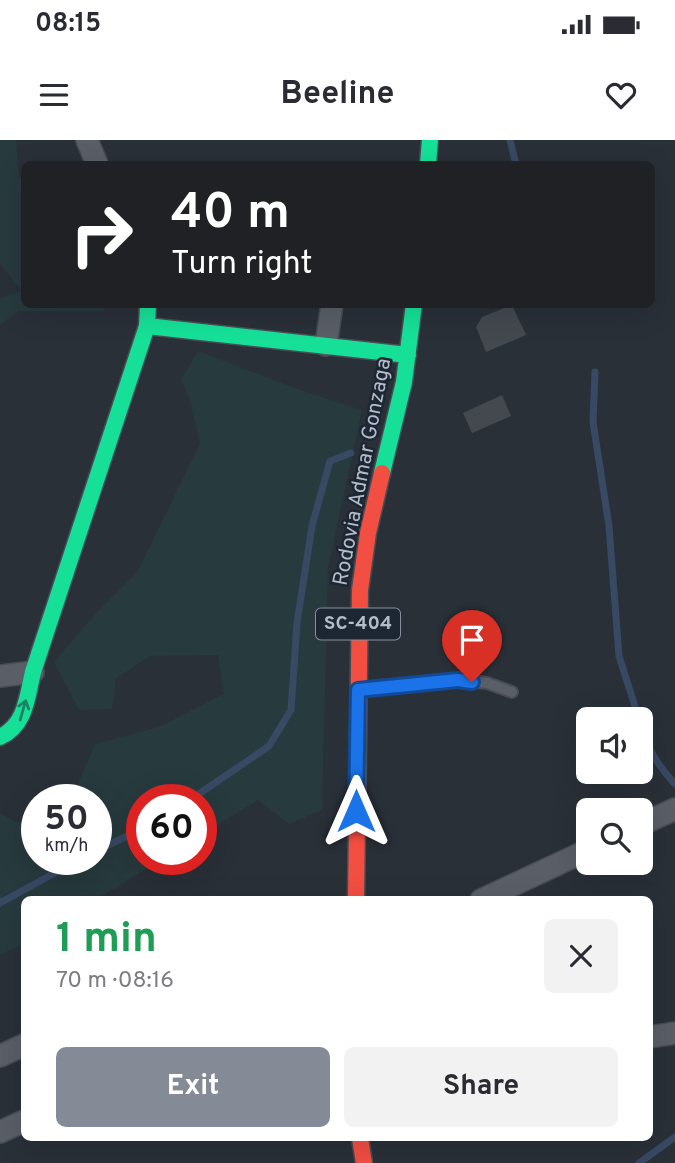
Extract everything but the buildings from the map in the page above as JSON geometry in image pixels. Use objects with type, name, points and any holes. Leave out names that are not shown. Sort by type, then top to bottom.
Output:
[{"type":"street","points":[[87,140],[96,161]]},
{"type":"street","points":[[428,161],[430,140]]},
{"type":"street","points":[[0,737],[16,728],[22,717],[33,672],[147,326],[148,308]]},
{"type":"street","points":[[326,345],[331,308]]},
{"type":"street","name":"Rodovia Admar Gonzaga","points":[[351,896],[358,630],[363,564],[408,355],[414,308]]},
{"type":"street","points":[[147,326],[408,355]]},
{"type":"street","points":[[0,676],[33,672]]},
{"type":"street","points":[[489,896],[576,855]]},
{"type":"street","points":[[653,1037],[675,1034]]},
{"type":"street","points":[[0,1056],[21,1046]]},
{"type":"street","points":[[0,1132],[21,1122]]},
{"type":"street","points":[[360,1141],[364,1163]]},
{"type":"lane","points":[[358,690],[458,680],[487,683],[512,692]]},
{"type":"green space","points":[[0,140],[16,140],[21,177],[21,290],[0,264]]},
{"type":"green space","points":[[21,291],[21,308],[104,308],[104,311],[19,311],[0,325],[0,298]]},
{"type":"green space","points":[[198,351],[300,390],[362,410],[328,568],[322,810],[289,824],[258,800],[217,825],[217,784],[126,784],[126,875],[136,875],[102,896],[21,896],[21,945],[0,955],[0,813],[18,823],[21,821],[21,875],[112,875],[112,784],[78,784],[95,744],[159,727],[224,694],[218,655],[150,656],[116,678],[112,709],[79,710],[54,662],[97,612],[138,571],[200,443],[190,400],[181,380]]},
{"type":"waterway","points":[[510,140],[515,161]]},
{"type":"waterway","points":[[595,372],[593,422],[609,526],[619,656],[635,707]]},
{"type":"waterway","points":[[213,784],[269,746],[291,710],[297,623],[312,526],[330,461],[351,453]]},
{"type":"waterway","points":[[653,755],[675,784]]},
{"type":"waterway","points":[[112,843],[126,837]]},
{"type":"waterway","points":[[0,903],[51,875]]},
{"type":"waterway","points":[[639,1163],[675,1137]]},
{"type":"traffic: fast","points":[[428,161],[430,140]]},
{"type":"traffic: fast","points":[[0,737],[9,732],[24,709],[33,672],[147,326],[148,308]]},
{"type":"traffic: fast","points":[[382,473],[404,382],[413,308]]},
{"type":"traffic: fast","points":[[147,326],[408,355]]},
{"type":"traffic: jam","points":[[356,896],[360,590],[368,533],[382,473]]},
{"type":"traffic: jam","points":[[360,1141],[364,1163]]},
{"type":"route","points":[[356,811],[358,690],[458,680],[472,682]]}]
